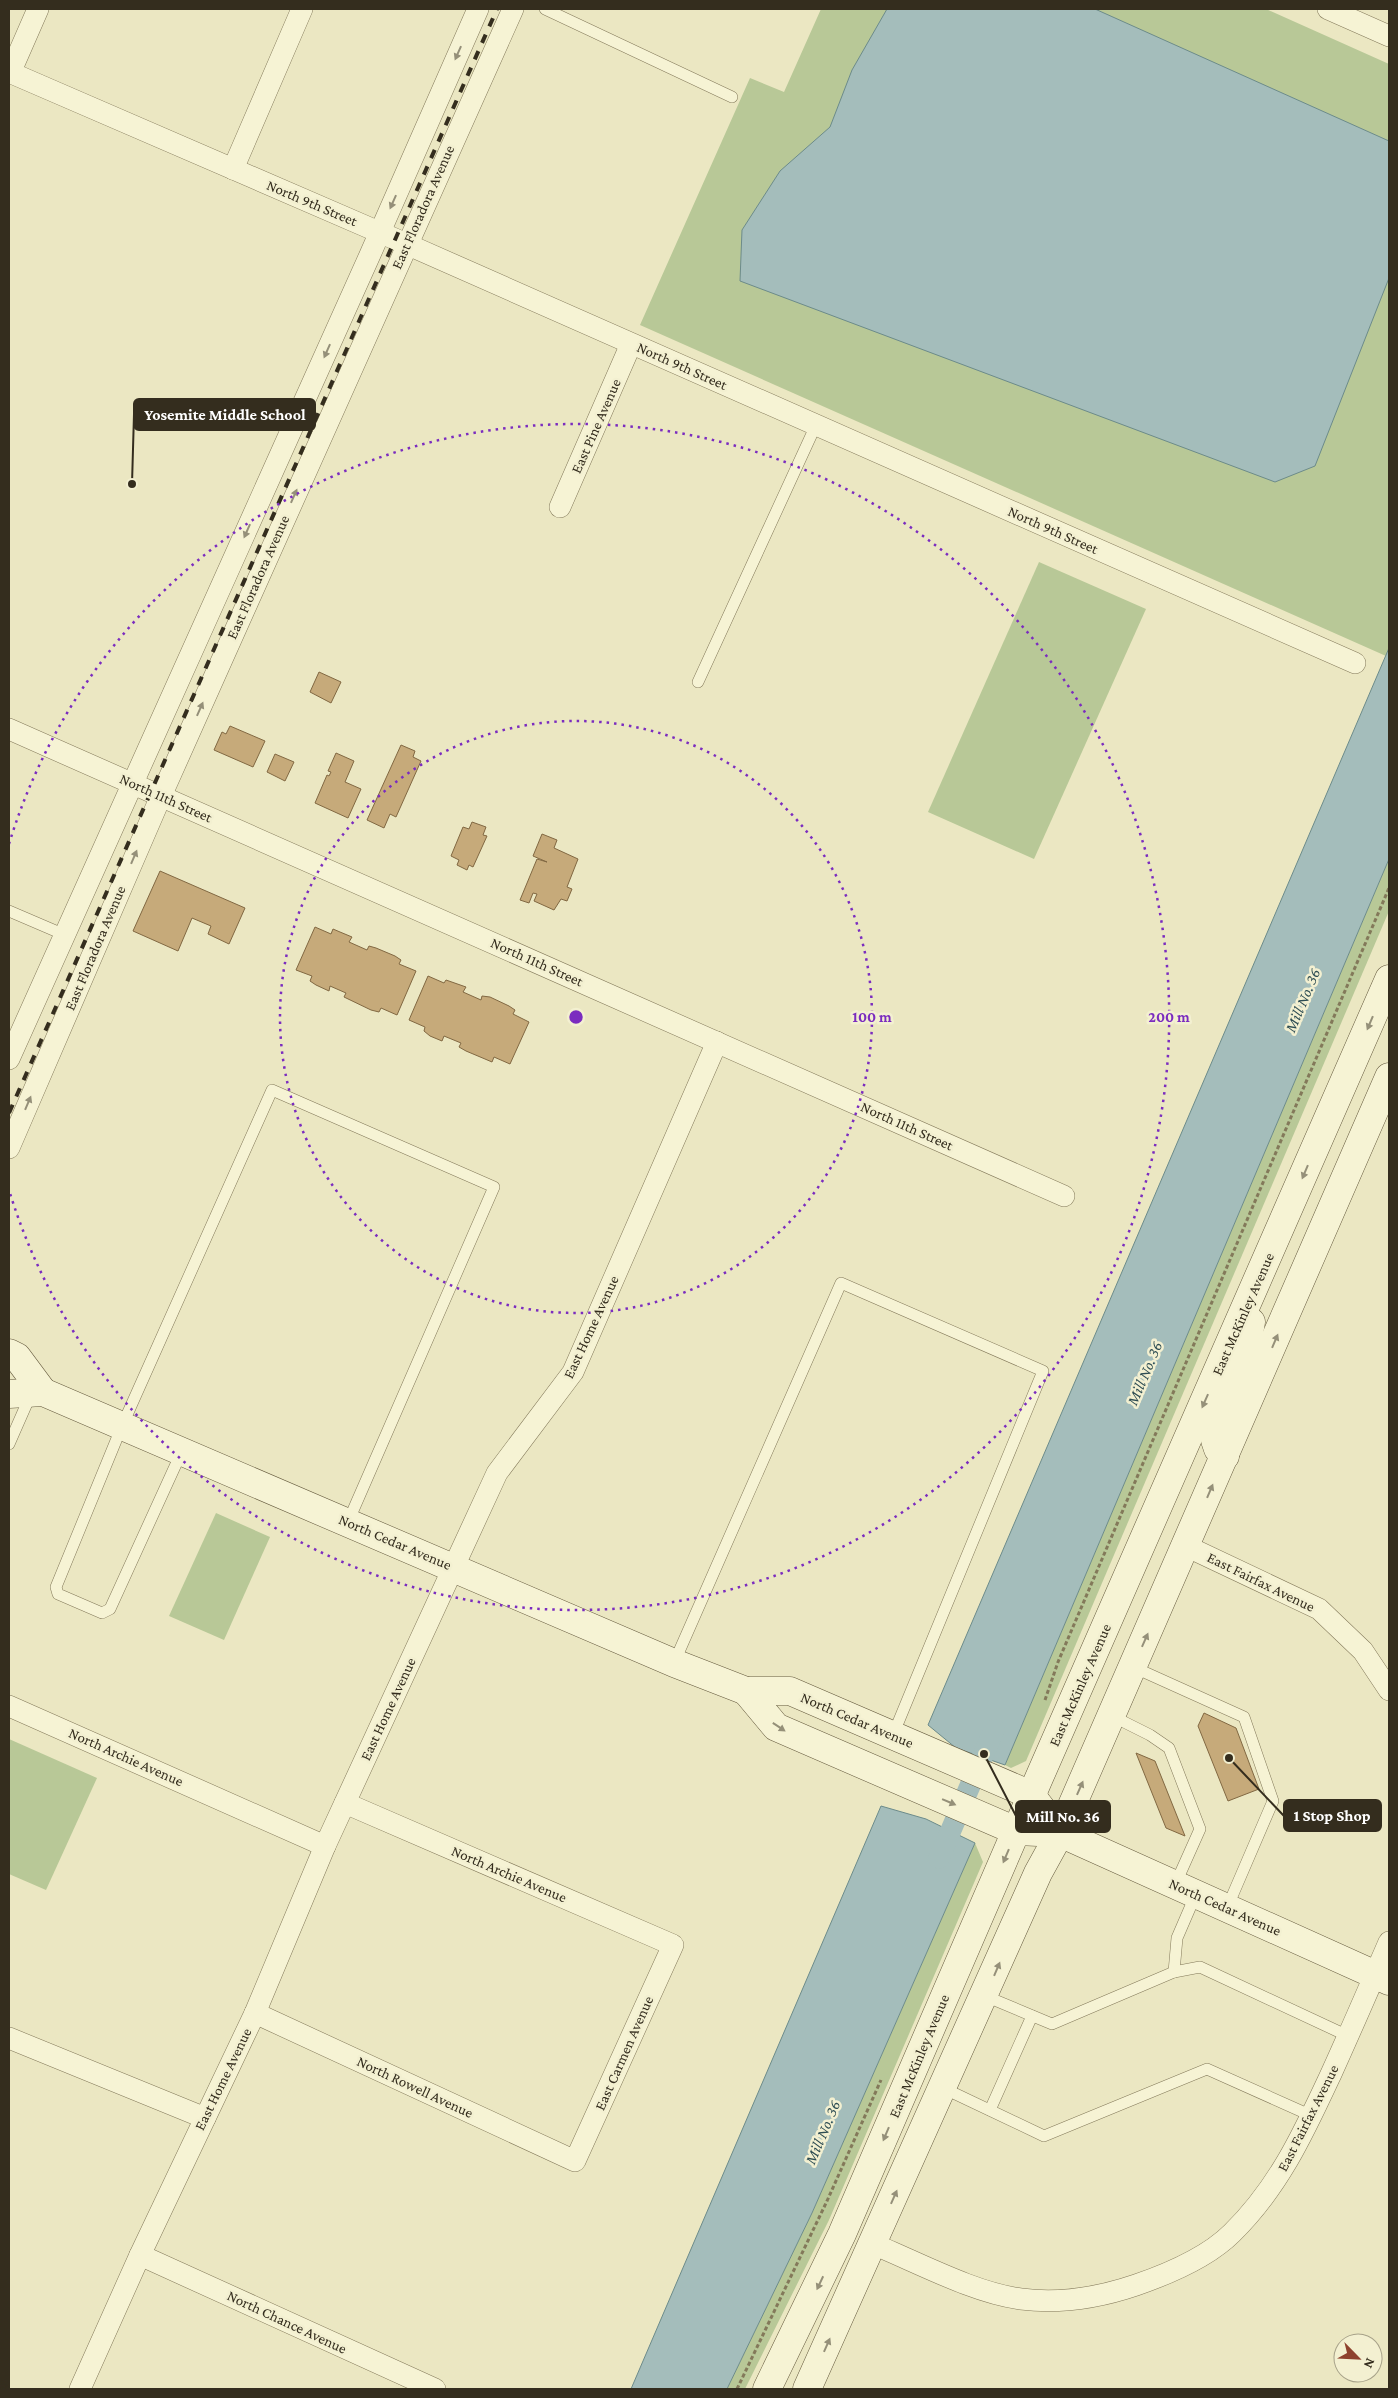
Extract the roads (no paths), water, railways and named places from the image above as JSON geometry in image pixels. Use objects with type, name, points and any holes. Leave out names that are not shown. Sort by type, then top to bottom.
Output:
[{"type":"main road","name":"East McKinley Avenue","points":[[767,2389],[842,2234],[1016,1831],[1389,979]]},
{"type":"main road","points":[[807,2389],[985,1996],[1038,1874],[1060,1833],[1112,1716],[1389,1077]]},
{"type":"main road","points":[[1225,1456],[1218,1449],[1215,1440],[1217,1425],[1244,1361],[1257,1283]]},
{"type":"main road","points":[[11,1354],[28,1393]]},
{"type":"main road","name":"North Cedar Avenue","points":[[28,1393],[122,1426],[182,1451],[674,1663],[746,1691],[790,1691],[1032,1795],[1060,1833]]},
{"type":"main road","name":"North Cedar Avenue","points":[[746,1691],[776,1727],[1016,1831],[1060,1833],[1382,1978]]},
{"type":"street","points":[[9,72],[38,9]]},
{"type":"street","points":[[233,169],[302,9]]},
{"type":"street","name":"East Floradora Avenue","points":[[9,1059],[134,784],[478,9]]},
{"type":"street","name":"East Floradora Avenue","points":[[9,1148],[161,796],[513,9]]},
{"type":"street","points":[[1328,9],[1389,36]]},
{"type":"street","name":"North 9th Street","points":[[9,72],[407,244],[1355,663]]},
{"type":"street","name":"East Pine Avenue","points":[[560,507],[632,344]]},
{"type":"street","name":"North 11th Street","points":[[9,729],[1064,1196]]},
{"type":"street","name":"East Home Avenue","points":[[80,2389],[140,2255],[255,2013],[325,1846],[497,1473],[573,1372],[717,1042]]},
{"type":"street","name":"East Fairfax Avenue","points":[[1186,1546],[1287,1592],[1319,1609],[1363,1651],[1389,1690]]},
{"type":"street","name":"North Archie Avenue","points":[[9,1706],[325,1846]]},
{"type":"street","name":"North Archie Avenue","points":[[345,1802],[673,1945]]},
{"type":"street","name":"East Fairfax Avenue","points":[[873,2244],[990,2292],[1021,2299],[1066,2301],[1107,2295],[1150,2280],[1208,2251],[1231,2234],[1263,2199],[1290,2161],[1348,2036],[1382,1978],[1389,1942]]},
{"type":"street","name":"East Carmen Avenue","points":[[575,2161],[673,1945]]},
{"type":"street","name":"North Rowell Avenue","points":[[255,2013],[575,2161]]},
{"type":"street","points":[[9,2038],[204,2118]]},
{"type":"street","name":"North Chance Avenue","points":[[140,2255],[435,2389]]},
{"type":"lane","points":[[545,9],[732,97]]},
{"type":"lane","points":[[698,682],[816,425]]},
{"type":"lane","points":[[9,911],[65,935]]},
{"type":"lane","points":[[182,1451],[110,1609],[102,1613],[58,1594],[56,1587],[122,1426],[272,1090],[494,1187],[348,1522]]},
{"type":"lane","points":[[674,1663],[841,1283],[1043,1371],[893,1735]]},
{"type":"lane","points":[[9,1444],[28,1393]]},
{"type":"lane","points":[[1133,1667],[1244,1717],[1273,1801],[1227,1908]]},
{"type":"lane","points":[[1112,1716],[1150,1734],[1169,1748],[1200,1829],[1177,1938],[1174,1972]]},
{"type":"lane","points":[[985,1996],[1052,2024],[1174,1972],[1200,1967],[1348,2036]]},
{"type":"lane","points":[[990,2110],[1032,2016]]},
{"type":"lane","points":[[942,2088],[1044,2136],[1207,2069],[1312,2116]]},
{"type":"water","points":[[887,9],[1095,9],[1389,141],[1389,278],[1315,466],[1275,482],[740,281],[742,230],[780,171],[830,127],[852,70]]},
{"type":"water","points":[[1389,648],[1389,859],[1005,1765],[956,1748],[928,1725]]},
{"type":"water","points":[[881,1806],[926,1819],[975,1843],[812,2213],[727,2389],[631,2389]]},
{"type":"waterway","name":"Mill No. 36","points":[[939,1858],[994,1730]]},
{"type":"railway","points":[[9,1113],[497,9]]},
{"type":"place","name":"Yosemite Middle School","points":[[132,484]]},
{"type":"place","name":"Mill No. 36","points":[[984,1754]]},
{"type":"place","name":"1 Stop Shop","points":[[1229,1758]]}]
